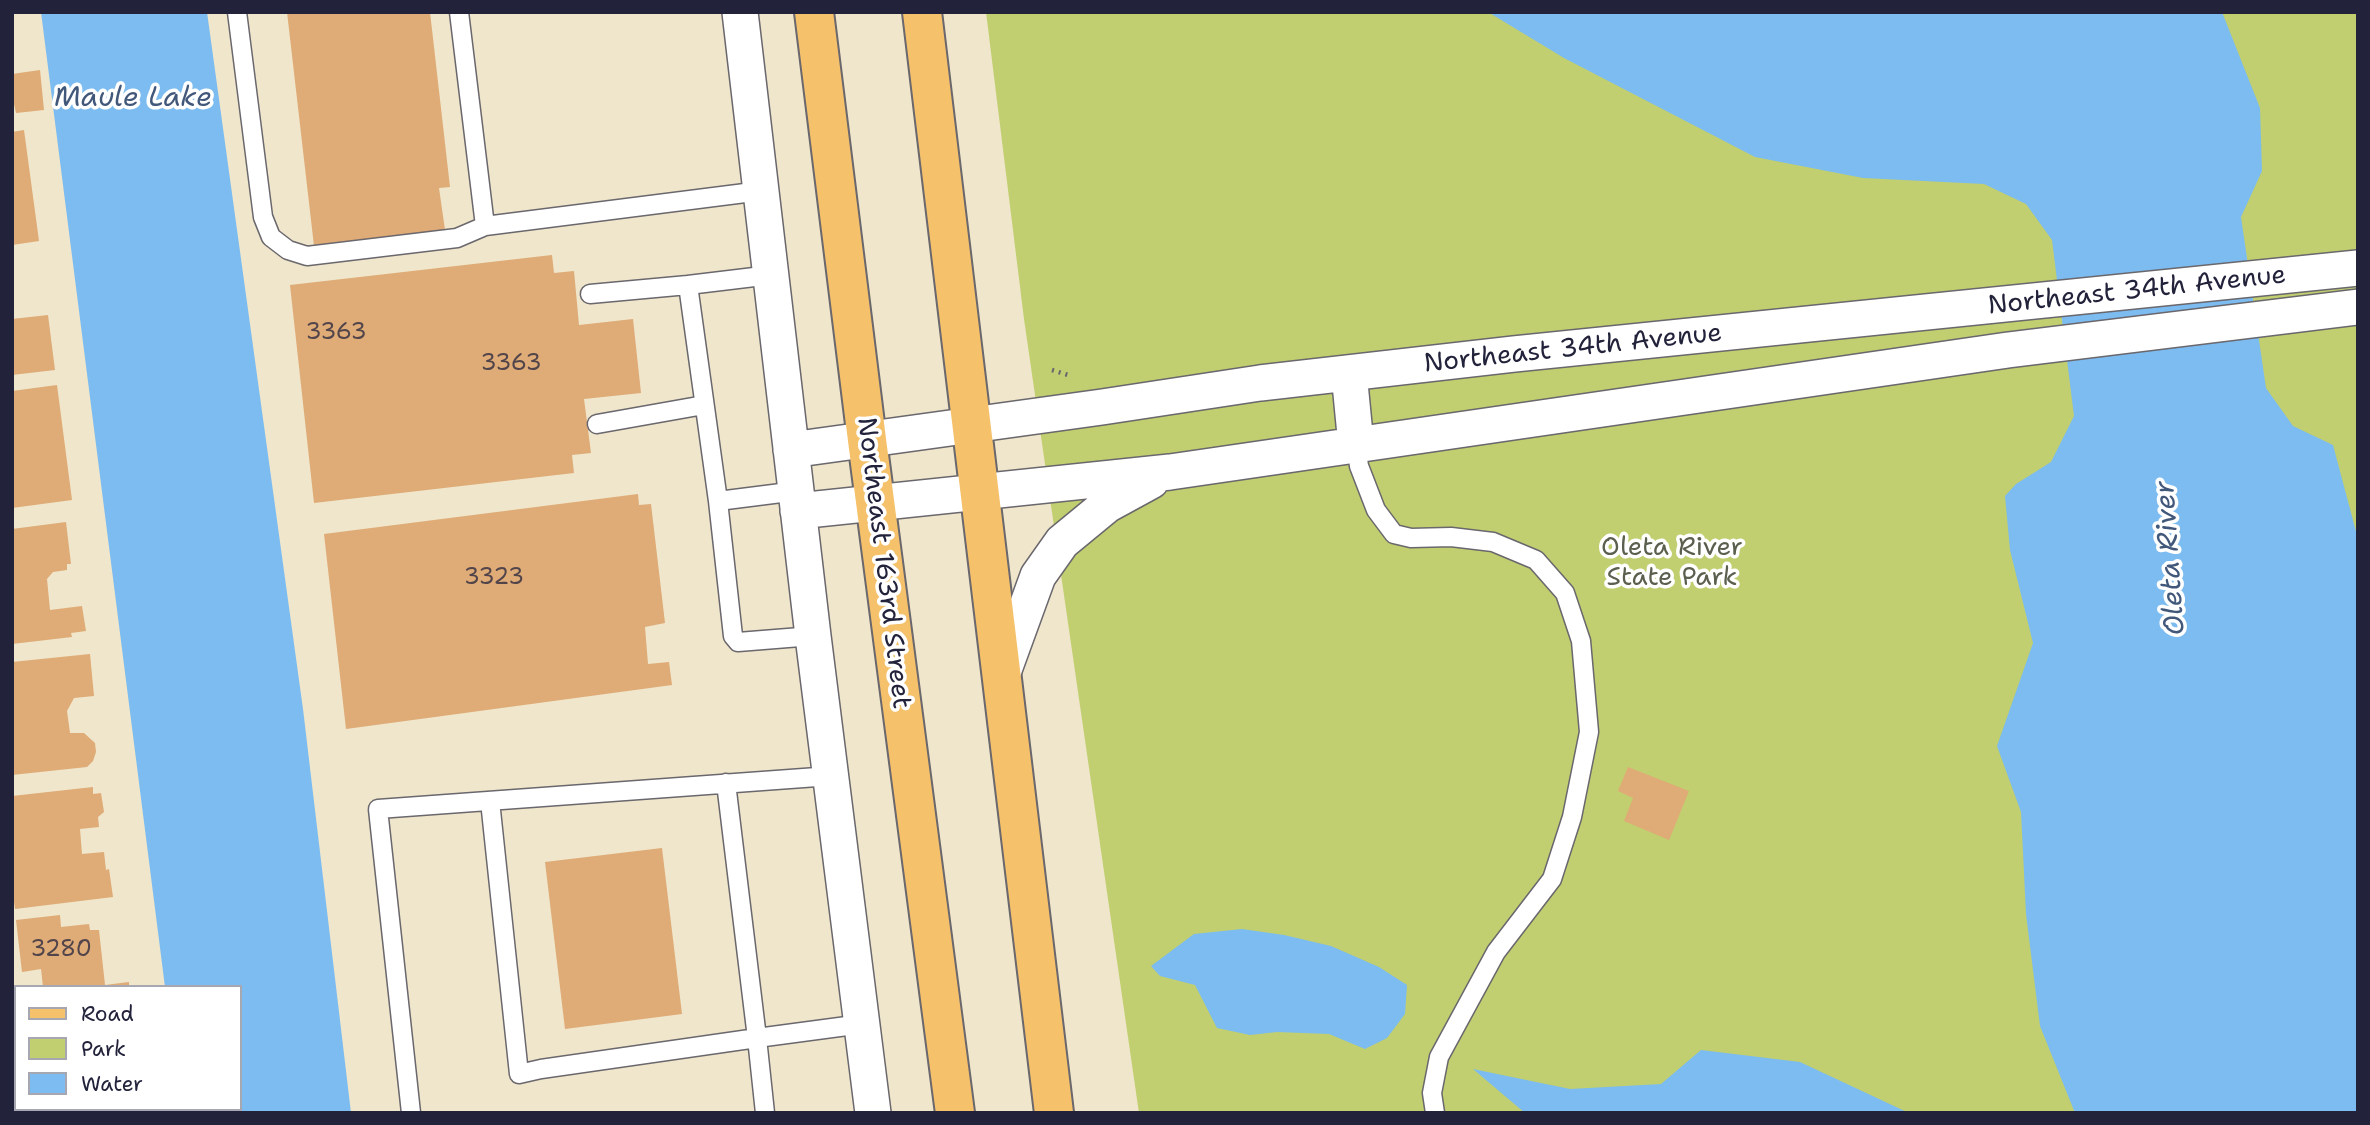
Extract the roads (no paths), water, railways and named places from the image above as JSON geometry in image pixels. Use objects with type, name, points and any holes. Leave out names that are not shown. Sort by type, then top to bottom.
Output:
[{"type":"main road","name":"Northeast 163rd Street","points":[[814,12],[955,1113]]},
{"type":"main road","points":[[922,12],[1054,1113]]},
{"type":"street","points":[[740,12],[813,636],[873,1113]]},
{"type":"street","name":"Northeast 34th Avenue","points":[[791,450],[1260,383],[1514,354],[2358,268]]},
{"type":"street","name":"Northeast 34th Avenue","points":[[798,501],[875,503],[1170,472],[2008,349],[2358,307]]},
{"type":"street","points":[[1349,373],[1356,444]]},
{"type":"street","points":[[1002,675],[1038,576],[1062,542],[1107,505],[1170,472]]},
{"type":"lane","points":[[237,12],[263,217],[271,237],[288,250],[307,257],[457,238],[485,226],[761,191]]},
{"type":"lane","points":[[459,12],[485,226]]},
{"type":"lane","points":[[590,294],[771,275]]},
{"type":"lane","points":[[688,285],[718,501],[733,636],[738,642],[813,636]]},
{"type":"lane","points":[[597,424],[704,405]]},
{"type":"lane","points":[[1356,444],[1359,466],[1376,510],[1394,534],[1411,538],[1451,537],[1493,542],[1535,560],[1565,593],[1581,640],[1589,733],[1573,817],[1552,879],[1496,952],[1439,1057],[1432,1093],[1435,1113]]},
{"type":"lane","points":[[718,501],[798,501]]},
{"type":"lane","points":[[411,1113],[378,809],[831,776]]},
{"type":"lane","points":[[726,783],[765,1113]]},
{"type":"lane","points":[[491,801],[519,1074],[862,1024]]},
{"type":"water","name":"Maule Lake","points":[[41,12],[207,12],[303,709],[351,1113],[181,1113],[242,1111],[242,985],[165,985]]},
{"type":"water","name":"Oleta River","points":[[1488,12],[2222,12],[2260,108],[2262,171],[2241,217],[2266,388],[2293,426],[2333,445],[2358,539],[2358,1113],[2075,1113],[2040,1026],[2026,914],[2021,812],[1997,746],[2033,643],[2010,550],[2005,496],[2016,484],[2051,462],[2074,416],[2052,240],[2026,204],[1984,184],[1863,178],[1755,157],[1564,58]]},
{"type":"water","points":[[1242,929],[1331,946],[1379,967],[1407,985],[1405,1014],[1387,1038],[1365,1049],[1329,1034],[1277,1032],[1250,1035],[1217,1028],[1195,985],[1160,976],[1151,966],[1194,934]]},
{"type":"water","points":[[1701,1050],[1800,1062],[1909,1113],[1525,1113],[1473,1069],[1570,1089],[1661,1084]]},
{"type":"park label","name":"Oleta River State Park","points":[[1672,563]]}]
